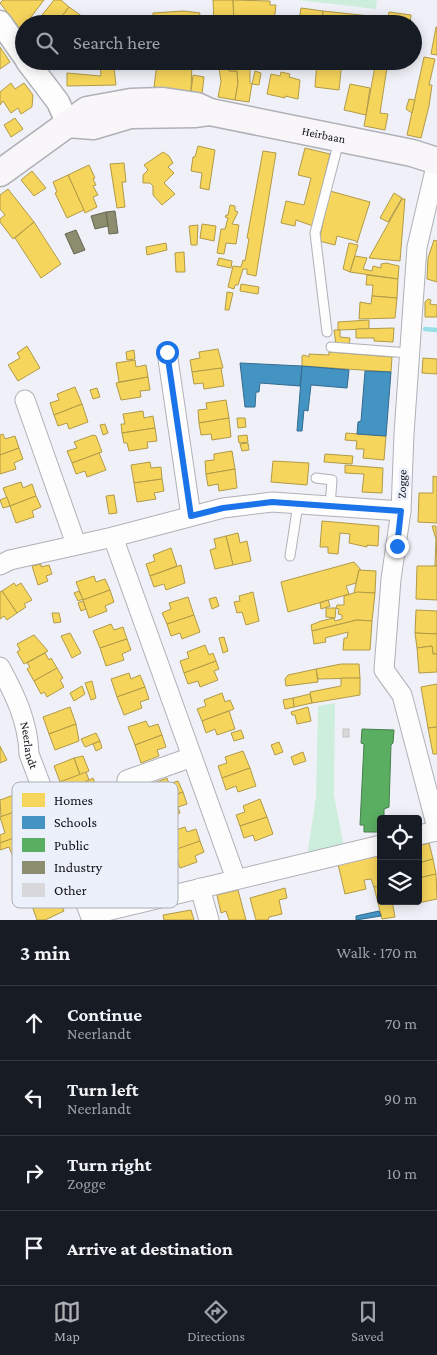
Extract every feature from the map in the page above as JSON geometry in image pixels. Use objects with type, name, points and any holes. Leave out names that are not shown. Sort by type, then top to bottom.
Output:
[{"type":"main road","name":"Heirbaan","points":[[68,124],[93,126],[130,115],[210,112],[412,153],[437,161]]},
{"type":"main road","points":[[0,173],[68,124]]},
{"type":"street","points":[[0,22],[15,43]]},
{"type":"street","points":[[34,70],[58,102],[68,124]]},
{"type":"street","name":"Zogge","points":[[437,161],[417,247],[409,353],[401,511],[391,579],[384,670],[402,695],[437,829]]},
{"type":"street","points":[[167,352],[191,516]]},
{"type":"street","points":[[25,400],[76,544]]},
{"type":"street","points":[[0,566],[10,560],[113,537],[223,508],[262,504],[298,504],[401,511]]},
{"type":"street","points":[[113,537],[236,879]]},
{"type":"street","name":"Neerlandt","points":[[0,667],[21,706],[29,736],[29,754],[40,782]]},
{"type":"street","points":[[127,780],[192,757]]},
{"type":"street","points":[[422,835],[437,829]]},
{"type":"street","name":"Neerlandt","points":[[178,893],[377,846]]},
{"type":"street","points":[[200,888],[209,920]]},
{"type":"street","name":"Neerlandt","points":[[87,908],[90,915],[119,908]]},
{"type":"lane","points":[[326,332],[315,233],[339,138]]},
{"type":"lane","points":[[331,347],[409,353]]},
{"type":"lane","points":[[316,478],[332,480],[330,506]]},
{"type":"lane","points":[[290,556],[298,504]]},
{"type":"green space","points":[[298,0],[377,0],[376,9]]},
{"type":"green space","points":[[335,703],[334,795],[346,859],[305,870],[316,797],[318,706]]},
{"type":"building: Homes","points":[[3,0],[44,0],[32,15],[15,15],[15,22],[0,3]]},
{"type":"building: Homes","points":[[54,0],[61,0],[69,7],[63,15],[42,15]]},
{"type":"building: Homes","points":[[213,0],[233,0],[234,15],[214,15]]},
{"type":"building: Homes","points":[[233,0],[270,1],[270,5],[276,5],[275,15],[234,15]]},
{"type":"building: Homes","points":[[69,7],[80,15],[63,15]]},
{"type":"building: Homes","points":[[301,8],[323,11],[323,15],[300,15]]},
{"type":"building: Homes","points":[[184,11],[200,13],[200,15],[153,15],[153,13]]},
{"type":"building: Homes","points":[[323,11],[361,15],[323,15]]},
{"type":"building: Homes","points":[[389,12],[411,15],[388,15]]},
{"type":"building: Homes","points":[[437,27],[437,55],[431,54]]},
{"type":"building: Homes","points":[[0,47],[10,62],[0,69]]},
{"type":"building: Homes","points":[[424,57],[435,59],[429,85],[432,85],[429,106],[421,138],[407,135]]},
{"type":"building: Homes","points":[[101,70],[114,70],[116,85],[67,86],[67,73],[101,76]]},
{"type":"building: Homes","points":[[156,70],[192,70],[191,92],[154,87]]},
{"type":"building: Homes","points":[[219,70],[237,71],[238,83],[235,100],[218,97],[221,82]]},
{"type":"building: Homes","points":[[250,70],[250,83],[252,84],[249,102],[235,100],[238,83],[237,71],[229,71]]},
{"type":"building: Homes","points":[[316,70],[341,70],[339,90],[315,87]]},
{"type":"building: Homes","points":[[374,70],[387,70],[380,113],[388,114],[385,130],[364,126]]},
{"type":"building: Homes","points":[[255,71],[261,73],[259,85],[252,84]]},
{"type":"building: Homes","points":[[281,72],[290,74],[289,77],[300,80],[298,99],[267,94],[271,74],[280,76]]},
{"type":"building: Homes","points":[[193,75],[204,77],[202,94],[191,92]]},
{"type":"building: Homes","points":[[11,83],[15,89],[24,83],[33,95],[32,107],[21,114],[18,108],[11,113],[3,101],[0,105],[0,92]]},
{"type":"building: Homes","points":[[350,84],[370,88],[366,115],[344,110]]},
{"type":"building: Homes","points":[[409,99],[415,100],[412,113],[406,109]]},
{"type":"building: Homes","points":[[15,118],[23,129],[11,137],[4,125]]},
{"type":"building: Homes","points":[[198,146],[215,150],[209,190],[200,188],[202,173],[191,171],[193,157],[195,157]]},
{"type":"building: Homes","points":[[305,148],[330,154],[313,226],[296,220],[295,226],[281,223],[286,201],[304,205],[311,178],[298,175]]},
{"type":"building: Homes","points":[[263,151],[276,153],[256,276],[247,274],[247,269],[243,269],[238,285],[235,285],[234,289],[228,287],[233,266],[241,267],[243,260],[245,261],[249,239],[247,238]]},
{"type":"building: Homes","points":[[163,152],[169,156],[173,163],[168,167],[174,173],[164,183],[175,194],[162,205],[153,195],[153,186],[150,183],[143,183],[143,175],[148,170],[144,165]]},
{"type":"building: Homes","points":[[124,163],[126,182],[122,182],[125,207],[117,208],[110,164]]},
{"type":"building: Homes","points":[[89,165],[95,178],[93,179],[96,185],[93,186],[98,195],[93,197],[97,207],[85,213],[68,175]]},
{"type":"building: Homes","points":[[32,171],[46,188],[34,196],[21,180]]},
{"type":"building: Homes","points":[[68,175],[84,210],[67,218],[55,193],[57,192],[53,182]]},
{"type":"building: Homes","points":[[8,189],[34,222],[13,239],[0,222],[0,219],[5,215],[0,209],[0,195]]},
{"type":"building: Homes","points":[[330,191],[370,202],[357,243],[356,241],[337,236],[335,245],[319,241]]},
{"type":"building: Homes","points":[[394,193],[402,198],[388,222],[380,218]]},
{"type":"building: Homes","points":[[402,199],[405,199],[400,261],[369,258]]},
{"type":"building: Homes","points":[[230,205],[235,206],[235,211],[238,212],[232,224],[239,225],[236,244],[226,243],[224,254],[217,253],[221,229],[225,229],[228,218],[225,217],[228,215]]},
{"type":"building: Homes","points":[[34,222],[61,264],[41,278],[15,238]]},
{"type":"building: Homes","points":[[202,224],[216,226],[214,241],[200,238]]},
{"type":"building: Homes","points":[[198,225],[197,245],[191,245],[189,226]]},
{"type":"building: Homes","points":[[434,240],[437,241],[437,282],[427,279],[428,258]]},
{"type":"building: Homes","points":[[166,243],[167,250],[147,255],[146,247]]},
{"type":"building: Homes","points":[[349,243],[358,245],[350,272],[343,269]]},
{"type":"building: Homes","points":[[184,252],[185,272],[176,272],[175,253]]},
{"type":"building: Homes","points":[[355,256],[367,258],[363,269],[372,271],[373,266],[381,268],[381,264],[386,263],[399,266],[398,279],[350,272]]},
{"type":"building: Homes","points":[[219,258],[232,261],[231,268],[217,265]]},
{"type":"building: Homes","points":[[367,275],[398,279],[397,298],[372,296],[373,285],[366,285]]},
{"type":"building: Homes","points":[[241,284],[259,287],[258,294],[240,291]]},
{"type":"building: Homes","points":[[227,292],[233,293],[229,310],[225,310]]},
{"type":"building: Homes","points":[[372,296],[397,298],[395,318],[359,319],[360,302],[371,304]]},
{"type":"building: Homes","points":[[428,299],[431,300],[430,304],[437,305],[437,317],[425,317],[425,302]]},
{"type":"building: Homes","points":[[369,320],[369,329],[338,330],[338,322]]},
{"type":"building: Homes","points":[[394,328],[393,342],[374,341],[374,338],[356,338],[356,329]]},
{"type":"building: Homes","points":[[334,330],[340,330],[340,337],[350,338],[349,346],[336,345]]},
{"type":"building: Homes","points":[[27,346],[40,368],[18,381],[8,365],[20,358],[17,353]]},
{"type":"building: Homes","points":[[218,349],[223,368],[192,372],[190,360],[200,358],[199,352]]},
{"type":"building: Homes","points":[[134,350],[135,359],[127,360],[126,352]]},
{"type":"building: Homes","points":[[329,352],[392,357],[391,372],[302,366],[302,356],[309,357],[309,354],[329,355]]},
{"type":"building: Homes","points":[[423,358],[437,359],[437,374],[422,373]]},
{"type":"building: Homes","points":[[135,360],[136,367],[146,365],[148,377],[119,382],[116,363]]},
{"type":"building: Homes","points":[[221,368],[224,386],[204,389],[203,383],[194,384],[192,372]]},
{"type":"building: Homes","points":[[148,377],[150,390],[140,391],[141,397],[121,400],[116,383]]},
{"type":"building: Homes","points":[[75,387],[82,404],[54,415],[50,403],[59,400],[57,394]]},
{"type":"building: Homes","points":[[97,388],[100,397],[93,399],[90,390]]},
{"type":"building: Homes","points":[[226,400],[229,418],[199,423],[198,410],[207,409],[206,403]]},
{"type":"building: Homes","points":[[82,404],[88,422],[69,429],[67,423],[58,426],[54,415]]},
{"type":"building: Homes","points":[[143,411],[144,418],[153,416],[155,428],[122,433],[121,424],[125,424],[123,414]]},
{"type":"building: Homes","points":[[229,418],[231,437],[212,440],[211,434],[201,435],[199,423]]},
{"type":"building: Homes","points":[[237,418],[245,418],[246,427],[238,428]]},
{"type":"building: Homes","points":[[105,424],[108,433],[103,435],[100,425]]},
{"type":"building: Homes","points":[[155,428],[157,441],[147,442],[148,448],[129,451],[127,443],[124,443],[122,433]]},
{"type":"building: Homes","points":[[346,433],[386,436],[384,460],[363,458],[364,449],[356,449],[357,441],[345,440]]},
{"type":"building: Homes","points":[[3,434],[5,439],[15,436],[19,448],[0,455],[0,435]]},
{"type":"building: Homes","points":[[93,435],[96,436],[102,452],[72,463],[67,451],[77,448],[74,442]]},
{"type":"building: Homes","points":[[247,435],[248,442],[239,443],[238,436]]},
{"type":"building: Homes","points":[[248,443],[249,450],[242,451],[240,444]]},
{"type":"building: Homes","points":[[19,448],[23,459],[14,463],[16,469],[0,474],[0,455]]},
{"type":"building: Homes","points":[[232,451],[235,469],[206,474],[205,461],[214,460],[214,454]]},
{"type":"building: Homes","points":[[99,453],[106,470],[87,477],[85,471],[76,474],[72,463]]},
{"type":"building: Homes","points":[[325,454],[353,456],[352,464],[324,462]]},
{"type":"building: Homes","points":[[273,461],[309,463],[307,485],[271,482]]},
{"type":"building: Homes","points":[[150,462],[151,468],[161,467],[162,479],[134,483],[131,465]]},
{"type":"building: Homes","points":[[345,465],[383,468],[382,493],[362,492],[364,474],[345,473]]},
{"type":"building: Homes","points":[[235,469],[237,488],[219,491],[218,484],[208,486],[206,474]]},
{"type":"building: Homes","points":[[433,476],[437,477],[437,523],[418,522],[419,493],[433,493]]},
{"type":"building: Homes","points":[[162,479],[164,491],[154,493],[156,499],[137,502],[134,483]]},
{"type":"building: Homes","points":[[21,482],[23,488],[32,484],[36,496],[10,506],[3,488]]},
{"type":"building: Homes","points":[[114,495],[117,513],[109,514],[106,496]]},
{"type":"building: Homes","points":[[36,496],[41,507],[32,511],[34,517],[16,523],[10,506]]},
{"type":"building: Homes","points":[[7,497],[10,506],[3,508],[0,500]]},
{"type":"building: Homes","points":[[322,521],[379,526],[378,546],[367,545],[367,547],[349,543],[350,534],[340,533],[338,554],[328,553],[328,547],[320,547]]},
{"type":"building: Homes","points":[[432,526],[436,526],[437,566],[435,566],[436,539]]},
{"type":"building: Homes","points":[[238,533],[240,543],[247,541],[251,561],[233,565],[226,536]]},
{"type":"building: Homes","points":[[226,536],[233,565],[215,569],[210,550],[216,548],[214,539]]},
{"type":"building: Homes","points":[[171,548],[177,566],[150,576],[146,564],[155,561],[153,555]]},
{"type":"building: Homes","points":[[354,562],[361,570],[359,570],[356,583],[346,586],[349,594],[288,612],[281,582]]},
{"type":"building: Homes","points":[[41,564],[41,567],[49,565],[52,574],[46,576],[48,581],[38,585],[32,566]]},
{"type":"building: Homes","points":[[181,565],[185,583],[166,590],[164,584],[154,587],[150,576]]},
{"type":"building: Homes","points":[[417,566],[437,566],[437,600],[416,599]]},
{"type":"building: Homes","points":[[359,570],[376,571],[375,593],[354,593]]},
{"type":"building: Homes","points":[[94,576],[96,582],[105,579],[110,590],[83,600],[76,582]]},
{"type":"building: Homes","points":[[14,583],[16,586],[21,583],[32,600],[24,604],[26,607],[17,613],[2,591]]},
{"type":"building: Homes","points":[[110,590],[114,602],[105,606],[107,611],[89,618],[83,600]]},
{"type":"building: Homes","points":[[2,591],[17,613],[7,620],[4,616],[0,619],[0,592]]},
{"type":"building: Homes","points":[[79,591],[83,599],[78,601],[74,593]]},
{"type":"building: Homes","points":[[253,592],[259,621],[246,625],[242,612],[237,613],[234,602],[240,601],[239,596]]},
{"type":"building: Homes","points":[[357,592],[375,593],[372,621],[357,620],[312,631],[311,625],[321,621],[334,618],[335,621],[342,619],[342,615],[338,614],[339,609],[336,608],[337,605],[344,605],[344,596]]},
{"type":"building: Homes","points":[[188,597],[194,615],[167,624],[162,613],[171,609],[169,603]]},
{"type":"building: Homes","points":[[216,597],[219,606],[212,609],[209,599]]},
{"type":"building: Homes","points":[[328,600],[330,606],[321,609],[320,603]]},
{"type":"building: Homes","points":[[83,601],[86,609],[81,611],[78,603]]},
{"type":"building: Homes","points":[[326,608],[336,608],[335,618],[326,617]]},
{"type":"building: Homes","points":[[416,610],[437,611],[437,634],[415,633]]},
{"type":"building: Homes","points":[[52,613],[59,613],[61,622],[54,623]]},
{"type":"building: Homes","points":[[194,615],[200,632],[182,639],[180,633],[171,636],[167,624]]},
{"type":"building: Homes","points":[[357,620],[372,621],[370,650],[343,650],[344,638],[347,638],[348,632],[325,638],[326,642],[314,644],[312,631]]},
{"type":"building: Homes","points":[[111,624],[114,630],[123,627],[127,639],[100,648],[93,631]]},
{"type":"building: Homes","points":[[70,633],[81,653],[72,658],[61,636]]},
{"type":"building: Homes","points":[[415,633],[437,634],[437,654],[433,654],[432,646],[417,648]]},
{"type":"building: Homes","points":[[34,635],[48,651],[24,664],[17,652],[20,650],[17,644]]},
{"type":"building: Homes","points":[[224,637],[228,651],[223,653],[219,638]]},
{"type":"building: Homes","points":[[127,639],[131,650],[122,654],[124,660],[106,666],[100,648]]},
{"type":"building: Homes","points":[[205,645],[209,655],[213,653],[216,661],[184,673],[180,661],[189,658],[187,652]]},
{"type":"building: Homes","points":[[432,646],[433,654],[437,654],[437,672],[419,673],[417,648]]},
{"type":"building: Homes","points":[[45,653],[49,660],[51,658],[57,668],[34,681],[27,669],[30,667],[27,663]]},
{"type":"building: Homes","points":[[216,661],[219,669],[214,671],[218,680],[200,687],[198,681],[188,684],[184,673]]},
{"type":"building: Homes","points":[[341,664],[359,664],[360,678],[318,679],[316,669]]},
{"type":"building: Homes","points":[[57,668],[63,678],[60,680],[64,687],[47,697],[44,692],[41,694],[34,681]]},
{"type":"building: Homes","points":[[316,669],[318,682],[286,686],[285,679],[288,675]]},
{"type":"building: Homes","points":[[129,673],[131,679],[140,675],[145,687],[117,697],[111,679]]},
{"type":"building: Homes","points":[[341,678],[360,678],[360,695],[312,703],[310,692],[341,686]]},
{"type":"building: Homes","points":[[92,681],[96,698],[91,700],[85,683]]},
{"type":"building: Homes","points":[[437,684],[437,727],[428,728],[421,687]]},
{"type":"building: Homes","points":[[82,686],[85,694],[74,701],[70,693]]},
{"type":"building: Homes","points":[[145,687],[149,699],[140,702],[142,708],[124,715],[117,697]]},
{"type":"building: Homes","points":[[222,693],[225,702],[230,700],[234,709],[202,721],[197,709],[206,706],[204,700]]},
{"type":"building: Homes","points":[[310,694],[312,703],[294,707],[293,698]]},
{"type":"building: Homes","points":[[293,698],[294,707],[285,709],[283,700]]},
{"type":"building: Homes","points":[[70,707],[76,724],[49,734],[43,717]]},
{"type":"building: Homes","points":[[308,707],[311,721],[297,724],[295,715],[292,715],[291,712]]},
{"type":"building: Homes","points":[[229,711],[235,729],[217,735],[215,729],[206,733],[202,721]]},
{"type":"building: Homes","points":[[146,721],[149,727],[158,724],[162,735],[135,745],[128,727]]},
{"type":"building: Homes","points":[[76,724],[79,741],[55,750],[49,734]]},
{"type":"building: Homes","points":[[437,727],[437,754],[433,754],[428,728]]},
{"type":"building: Homes","points":[[241,730],[244,738],[234,741],[231,733]]},
{"type":"building: Homes","points":[[96,733],[100,741],[85,747],[81,739]]},
{"type":"building: Homes","points":[[162,735],[166,747],[157,750],[159,756],[141,763],[135,745]]},
{"type":"building: Homes","points":[[100,741],[102,748],[96,751],[93,744]]},
{"type":"building: Homes","points":[[279,742],[283,752],[275,755],[271,745]]},
{"type":"building: Homes","points":[[0,746],[7,760],[0,763]]},
{"type":"building: Homes","points":[[243,751],[250,768],[222,778],[218,766],[227,763],[225,757]]},
{"type":"building: Homes","points":[[303,752],[306,761],[294,765],[291,757]]},
{"type":"building: Homes","points":[[83,756],[89,771],[80,775],[74,758]]},
{"type":"building: Homes","points":[[74,758],[80,775],[60,782],[54,766]]},
{"type":"building: Homes","points":[[250,768],[256,786],[238,792],[236,786],[226,790],[222,778]]},
{"type":"building: Homes","points":[[86,772],[89,780],[85,782],[60,782]]},
{"type":"building: Homes","points":[[93,778],[94,782],[85,782]]},
{"type":"building: Homes","points":[[167,778],[168,782],[157,782]]},
{"type":"building: Homes","points":[[178,781],[183,792],[178,794],[178,782],[175,782]]},
{"type":"building: Homes","points":[[183,792],[187,804],[178,807],[178,794]]},
{"type":"building: Homes","points":[[12,796],[12,813],[1,817],[0,800]]},
{"type":"building: Homes","points":[[260,799],[267,817],[240,826],[236,815],[245,812],[243,806]]},
{"type":"building: Homes","points":[[12,813],[12,839],[0,843],[0,835],[5,833],[0,817]]},
{"type":"building: Homes","points":[[267,817],[273,834],[255,841],[253,835],[244,838],[240,826]]},
{"type":"building: Homes","points":[[185,827],[187,832],[196,829],[200,841],[178,849],[178,829]]},
{"type":"building: Homes","points":[[12,839],[12,854],[9,847],[0,850],[0,843]]},
{"type":"building: Homes","points":[[200,841],[204,852],[195,856],[197,862],[180,868],[178,849]]},
{"type":"building: Homes","points":[[429,843],[433,859],[422,862],[422,845]]},
{"type":"building: Homes","points":[[377,855],[377,887],[374,887],[371,879],[364,880],[366,889],[345,894],[338,864]]},
{"type":"building: Homes","points":[[433,859],[436,874],[422,877],[422,862]]},
{"type":"building: Homes","points":[[436,874],[437,899],[422,902],[422,877]]},
{"type":"building: Homes","points":[[374,887],[377,887],[377,899]]},
{"type":"building: Homes","points":[[285,888],[287,898],[279,900],[282,914],[269,917],[268,920],[256,920],[250,898]]},
{"type":"building: Homes","points":[[238,890],[246,920],[229,920],[226,911],[221,913],[217,895]]},
{"type":"building: Homes","points":[[378,905],[393,905],[395,917],[382,919]]},
{"type":"building: Homes","points":[[33,908],[63,908],[64,911],[45,920],[37,920]]},
{"type":"building: Homes","points":[[191,910],[194,920],[164,920],[163,915]]},
{"type":"building: Schools","points":[[240,363],[302,366],[300,386],[260,383],[259,392],[256,392],[255,407],[245,407]]},
{"type":"building: Schools","points":[[302,366],[349,370],[347,388],[311,385],[308,411],[304,410],[302,431],[297,431]]},
{"type":"building: Schools","points":[[365,371],[391,372],[386,436],[357,434],[358,422],[361,421]]},
{"type":"building: Schools","points":[[379,911],[381,916],[356,920],[356,916]]},
{"type":"building: Public","points":[[362,729],[394,730],[393,743],[391,745],[389,807],[384,809],[384,815],[377,815],[377,832],[364,832],[364,825],[360,825],[364,744],[361,743]]},
{"type":"building: Industry","points":[[115,211],[118,233],[109,234],[106,212]]},
{"type":"building: Industry","points":[[106,212],[108,226],[95,229],[91,216]]},
{"type":"building: Industry","points":[[76,230],[85,250],[74,254],[65,234]]},
{"type":"building: Other","points":[[343,729],[349,729],[349,737],[343,737]]},
{"type":"waterway","points":[[425,329],[437,330]]},
{"type":"route","points":[[167,352],[191,516],[223,508],[272,502],[401,511],[397,546]]}]
